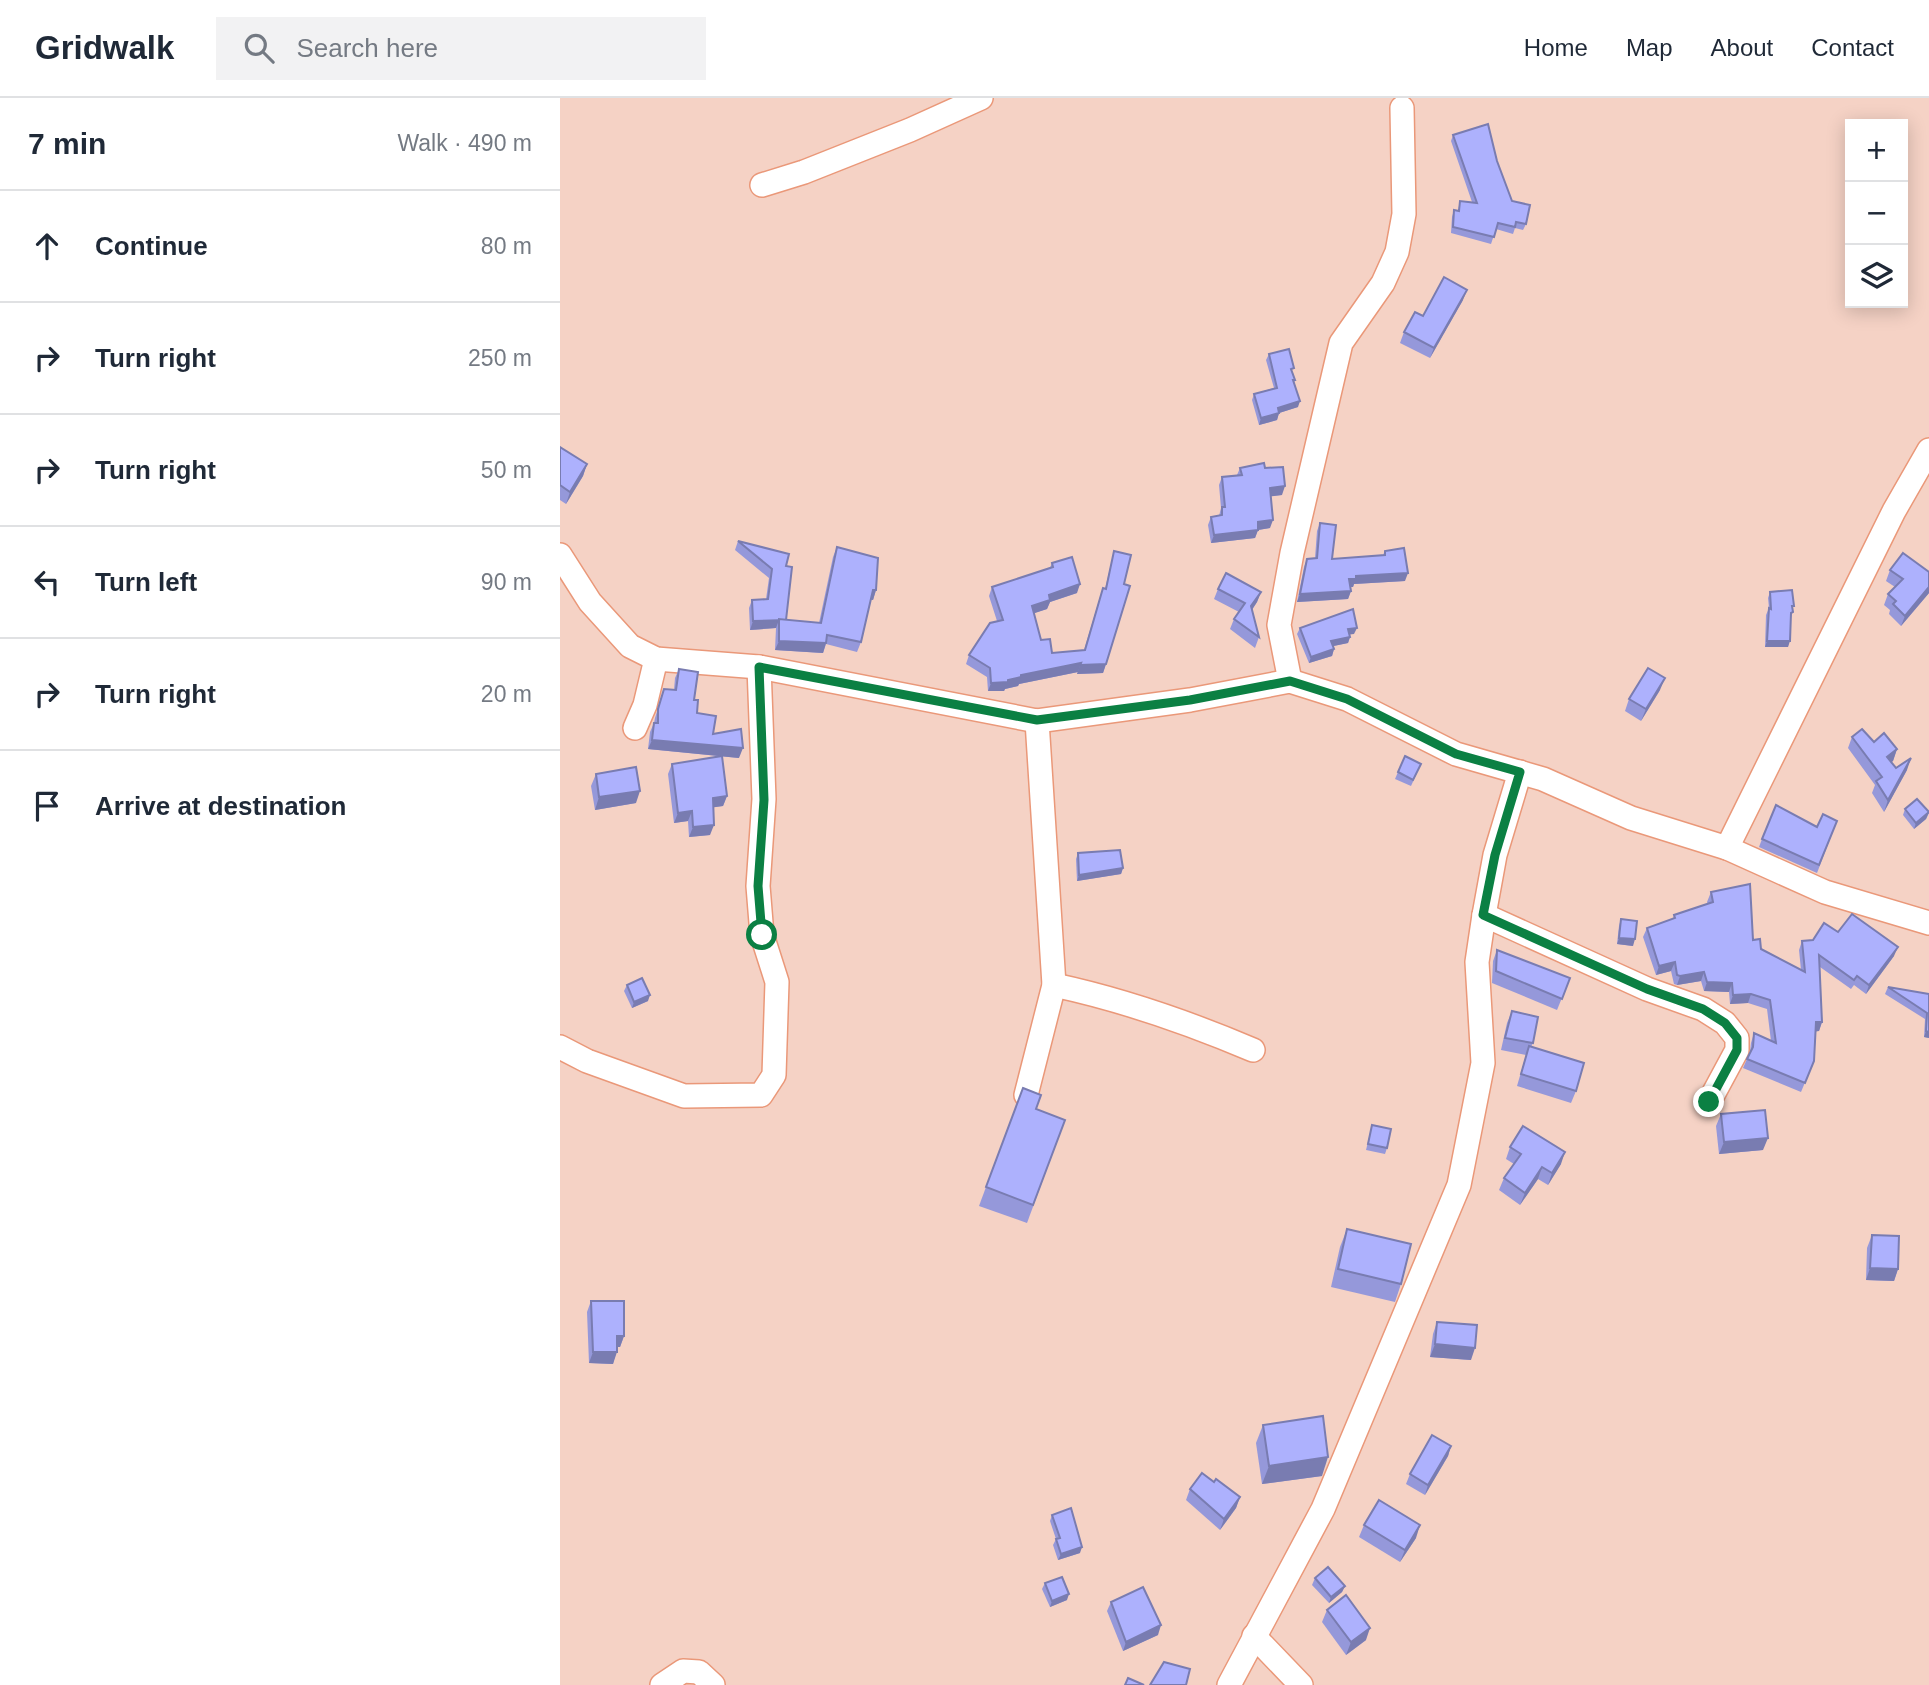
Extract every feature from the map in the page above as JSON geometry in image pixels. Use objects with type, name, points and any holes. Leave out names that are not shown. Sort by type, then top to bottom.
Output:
[{"type":"street","points":[[762,185],[804,172],[910,130],[981,98]]},
{"type":"street","points":[[1290,681],[1279,625],[1292,553],[1341,343],[1383,283],[1397,251],[1404,214],[1402,108]]},
{"type":"street","points":[[1727,848],[1894,511],[1929,450]]},
{"type":"street","points":[[560,555],[590,602],[630,646],[656,659],[759,667],[1037,720],[1190,700],[1290,681],[1347,699],[1456,754],[1543,779],[1631,818],[1727,848],[1825,891],[1929,923]]},
{"type":"street","points":[[635,729],[645,705],[656,659]]},
{"type":"street","points":[[560,1047],[587,1061],[684,1096],[761,1096],[774,1075],[777,982],[762,935],[758,886],[764,800],[759,667]]},
{"type":"street","points":[[1026,1095],[1054,985],[1037,720]]},
{"type":"street","points":[[1229,1685],[1323,1509],[1459,1185],[1483,1063],[1477,962],[1483,915],[1495,855],[1520,772]]},
{"type":"street","points":[[1483,915],[1647,989],[1703,1009],[1725,1023],[1737,1038],[1737,1050],[1709,1102]]},
{"type":"street","points":[[1054,985],[1191,1023],[1253,1050]]},
{"type":"street","points":[[1254,1636],[1301,1685]]},
{"type":"street","points":[[662,1685],[683,1671],[699,1672],[713,1685]]},
{"type":"building","points":[[1488,124],[1497,161],[1512,201],[1530,205],[1526,224],[1516,222],[1515,227],[1498,223],[1494,237],[1453,227],[1454,210],[1459,211],[1460,201],[1477,203],[1453,135]]},
{"type":"building","points":[[1444,277],[1467,290],[1434,348],[1404,332],[1415,312],[1423,316]]},
{"type":"building","points":[[1289,349],[1294,368],[1291,369],[1293,380],[1300,401],[1278,408],[1279,413],[1261,418],[1254,394],[1277,388],[1269,354]]},
{"type":"building","points":[[560,447],[587,464],[570,492],[560,485]]},
{"type":"building","points":[[1264,463],[1265,468],[1283,467],[1285,486],[1270,488],[1273,520],[1258,522],[1258,530],[1214,535],[1211,517],[1222,515],[1222,507],[1225,507],[1222,477],[1242,475],[1240,468]]},
{"type":"building","points":[[1320,523],[1336,525],[1332,559],[1385,555],[1385,551],[1404,548],[1408,573],[1356,576],[1356,579],[1349,579],[1351,591],[1300,594],[1307,559],[1317,558]]},
{"type":"building","points":[[738,541],[789,554],[786,566],[792,567],[786,620],[753,621],[752,600],[768,599],[772,569]]},
{"type":"building","points":[[837,547],[878,558],[876,590],[873,590],[861,642],[827,635],[826,643],[779,641],[779,619],[821,623]]},
{"type":"building","points":[[1114,551],[1131,555],[1124,584],[1130,586],[1106,664],[1080,665],[1081,663],[1021,675],[1008,682],[991,683],[990,668],[969,655],[990,623],[1003,620],[992,587],[1053,567],[1052,563],[1072,557],[1080,584],[1049,595],[1050,600],[1032,606],[1041,640],[1050,639],[1052,653],[1085,650],[1103,588],[1106,589]]},
{"type":"building","points":[[1903,553],[1929,572],[1929,587],[1905,616],[1893,604],[1896,601],[1888,594],[1903,579],[1890,570]]},
{"type":"building","points":[[1226,573],[1261,592],[1251,606],[1259,637],[1234,619],[1245,603],[1218,589]]},
{"type":"building","points":[[1792,590],[1794,606],[1791,613],[1790,641],[1767,641],[1770,592]]},
{"type":"building","points":[[1353,609],[1357,628],[1348,629],[1350,637],[1331,641],[1334,649],[1311,657],[1300,628]]},
{"type":"building","points":[[1648,668],[1665,678],[1646,709],[1629,699]]},
{"type":"building","points":[[679,669],[698,672],[694,700],[698,700],[697,713],[716,716],[713,734],[741,729],[743,748],[652,740],[664,689],[676,690]]},
{"type":"building","points":[[1862,729],[1874,742],[1884,733],[1897,749],[1887,757],[1896,768],[1911,758],[1888,800],[1876,781],[1882,777],[1852,737]]},
{"type":"building","points":[[722,756],[727,796],[713,798],[714,825],[693,827],[692,811],[678,813],[672,764]]},
{"type":"building","points":[[1405,756],[1421,764],[1413,780],[1398,772]]},
{"type":"building","points":[[636,767],[640,791],[599,797],[596,774]]},
{"type":"building","points":[[1917,799],[1929,812],[1916,823],[1905,809]]},
{"type":"building","points":[[1776,805],[1817,827],[1823,814],[1837,821],[1819,865],[1762,839]]},
{"type":"building","points":[[1120,850],[1123,868],[1079,875],[1078,853]]},
{"type":"building","points":[[1750,884],[1753,940],[1760,939],[1761,949],[1805,972],[1802,941],[1813,940],[1824,923],[1838,932],[1852,914],[1898,947],[1869,985],[1857,976],[1854,980],[1819,955],[1822,1022],[1816,1022],[1814,1061],[1805,1083],[1747,1059],[1753,1047],[1754,1033],[1776,1043],[1770,1000],[1751,994],[1733,995],[1732,983],[1707,982],[1704,972],[1677,975],[1675,962],[1659,966],[1647,928],[1675,918],[1674,915],[1713,902],[1711,892]]},
{"type":"building","points":[[1621,919],[1637,921],[1635,939],[1619,938]]},
{"type":"building","points":[[1497,950],[1570,978],[1562,999],[1496,971]]},
{"type":"building","points":[[642,978],[650,995],[634,1002],[627,985]]},
{"type":"building","points":[[1888,987],[1929,994],[1929,1032],[1926,1031],[1927,1013]]},
{"type":"building","points":[[1512,1011],[1538,1017],[1533,1043],[1505,1038]]},
{"type":"building","points":[[1529,1046],[1584,1063],[1576,1091],[1521,1074]]},
{"type":"building","points":[[1023,1088],[1041,1095],[1036,1109],[1065,1120],[1033,1205],[986,1187]]},
{"type":"building","points":[[1765,1110],[1768,1138],[1724,1142],[1721,1114]]},
{"type":"building","points":[[1372,1125],[1391,1129],[1387,1148],[1368,1144]]},
{"type":"building","points":[[1523,1126],[1565,1152],[1552,1173],[1542,1167],[1525,1193],[1504,1178],[1521,1154],[1510,1147]]},
{"type":"building","points":[[1347,1229],[1411,1244],[1401,1284],[1338,1269]]},
{"type":"building","points":[[1872,1235],[1899,1236],[1898,1269],[1870,1268]]},
{"type":"building","points":[[591,1301],[624,1301],[624,1336],[617,1336],[617,1352],[593,1352]]},
{"type":"building","points":[[1437,1322],[1477,1325],[1475,1348],[1435,1344]]},
{"type":"building","points":[[1323,1416],[1328,1457],[1269,1466],[1263,1425]]},
{"type":"building","points":[[1432,1435],[1451,1446],[1428,1485],[1410,1474]]},
{"type":"building","points":[[1202,1473],[1214,1482],[1216,1479],[1240,1497],[1224,1519],[1190,1489]]},
{"type":"building","points":[[1379,1500],[1420,1525],[1405,1550],[1364,1525]]},
{"type":"building","points":[[1071,1508],[1082,1547],[1061,1554],[1056,1539],[1060,1538],[1052,1515]]},
{"type":"building","points":[[1328,1567],[1345,1586],[1331,1597],[1315,1578]]},
{"type":"building","points":[[1062,1577],[1069,1594],[1052,1601],[1045,1583]]},
{"type":"building","points":[[1143,1587],[1161,1625],[1126,1642],[1111,1602]]},
{"type":"building","points":[[1346,1595],[1370,1628],[1351,1642],[1327,1610]]},
{"type":"building","points":[[1164,1662],[1190,1669],[1186,1685],[1150,1685]]},
{"type":"building","points":[[1128,1678],[1144,1685],[1125,1685]]},
{"type":"route","points":[[762,935],[758,886],[764,800],[759,667],[1037,720],[1190,700],[1290,681],[1347,699],[1456,754],[1520,772],[1495,855],[1483,915],[1647,989],[1703,1009],[1725,1023],[1737,1038],[1737,1050],[1709,1102]]}]
